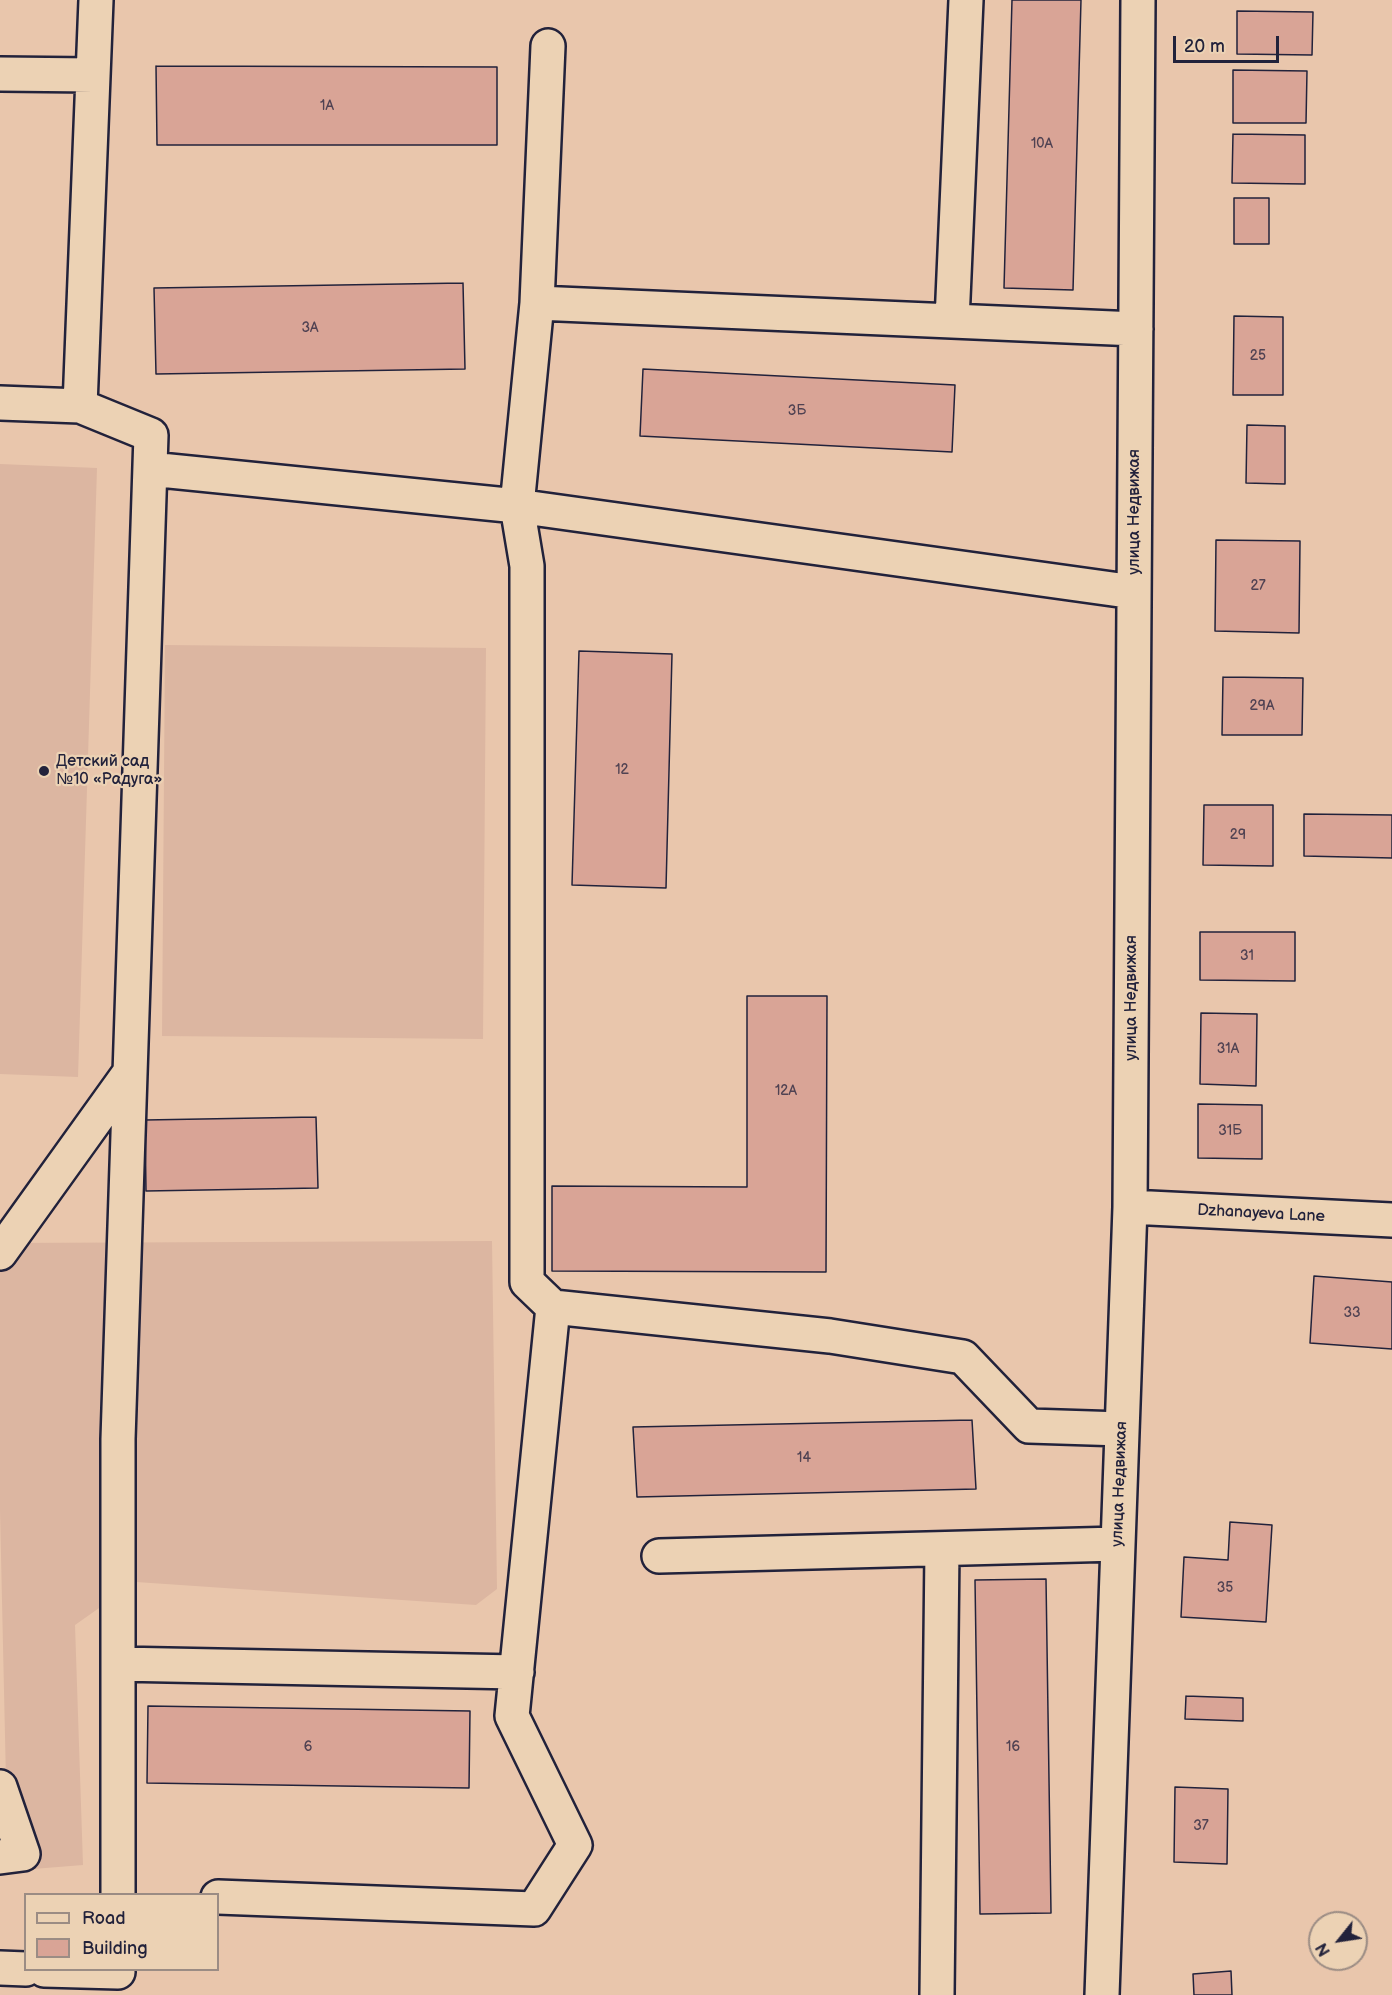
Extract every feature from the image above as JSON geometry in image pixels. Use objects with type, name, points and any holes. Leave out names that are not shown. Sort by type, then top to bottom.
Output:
[{"type":"street","points":[[80,406],[96,0]]},
{"type":"street","points":[[952,321],[966,0]]},
{"type":"street","name":"улица Недвижая","points":[[1102,1995],[1130,1207],[1138,0]]},
{"type":"street","points":[[548,46],[537,303],[518,506],[527,566],[527,1282],[553,1307],[830,1336],[963,1357],[1029,1426],[1122,1429]]},
{"type":"street","points":[[0,74],[93,75]]},
{"type":"street","points":[[537,303],[1136,329]]},
{"type":"street","points":[[0,403],[80,406],[151,435],[118,1439],[118,1664],[126,1893]]},
{"type":"street","points":[[150,469],[518,506],[1134,592]]},
{"type":"street","points":[[0,1253],[130,1072]]},
{"type":"street","name":"Dzhanayeva Lane","points":[[1130,1207],[1392,1221]]},
{"type":"street","points":[[219,1897],[534,1909],[575,1845],[512,1716],[553,1307]]},
{"type":"street","points":[[659,1556],[1118,1544]]},
{"type":"street","points":[[937,1995],[942,1549]]},
{"type":"street","points":[[118,1664],[517,1672]]},
{"type":"street","points":[[0,1787],[23,1854],[0,1857]]},
{"type":"street","points":[[0,1968],[24,1969]]},
{"type":"street","points":[[52,1971],[118,1979]]},
{"type":"shaded area","name":"Детский сад №10 «Радуга»","points":[[0,464],[97,468],[78,1077],[0,1074]]},
{"type":"shaded area","points":[[165,645],[486,648],[483,1039],[162,1036]]},
{"type":"shaded area","points":[[492,1241],[497,1589],[476,1605],[136,1582],[75,1625],[83,1865],[8,1871],[0,1510],[0,1243]]},
{"type":"building","points":[[1012,0],[1081,0],[1073,290],[1004,288]]},
{"type":"building","points":[[1237,11],[1313,12],[1312,55],[1237,54]]},
{"type":"building","points":[[156,66],[497,67],[497,145],[157,145]]},
{"type":"building","points":[[1233,70],[1307,71],[1306,123],[1233,123]]},
{"type":"building","points":[[1233,134],[1305,135],[1305,184],[1232,183]]},
{"type":"building","points":[[1234,198],[1269,198],[1269,244],[1234,244]]},
{"type":"building","points":[[463,283],[465,369],[156,374],[154,288]]},
{"type":"building","points":[[1234,316],[1283,317],[1283,395],[1233,395]]},
{"type":"building","points":[[643,369],[955,385],[952,452],[640,436]]},
{"type":"building","points":[[1247,425],[1285,426],[1285,484],[1246,483]]},
{"type":"building","points":[[1216,540],[1300,541],[1299,633],[1215,631]]},
{"type":"building","points":[[579,651],[672,654],[666,888],[572,885]]},
{"type":"building","points":[[1223,677],[1303,678],[1302,735],[1222,735]]},
{"type":"building","points":[[1204,805],[1273,805],[1273,866],[1203,865]]},
{"type":"building","points":[[1304,814],[1392,815],[1392,858],[1304,856]]},
{"type":"building","points":[[1200,932],[1295,932],[1295,981],[1200,980]]},
{"type":"building","points":[[747,996],[827,996],[826,1272],[552,1271],[552,1186],[747,1187]]},
{"type":"building","points":[[1201,1013],[1257,1014],[1256,1086],[1200,1084]]},
{"type":"building","points":[[1198,1104],[1262,1105],[1262,1159],[1198,1158]]},
{"type":"building","points":[[316,1117],[318,1188],[146,1191],[145,1120]]},
{"type":"building","points":[[1314,1276],[1392,1282],[1392,1349],[1310,1343]]},
{"type":"building","points":[[972,1420],[976,1489],[637,1497],[633,1427]]},
{"type":"building","points":[[1230,1522],[1272,1525],[1266,1622],[1181,1617],[1184,1557],[1228,1560]]},
{"type":"building","points":[[1046,1579],[1051,1913],[980,1914],[975,1580]]},
{"type":"building","points":[[1186,1696],[1243,1698],[1243,1721],[1185,1719]]},
{"type":"building","points":[[148,1706],[470,1711],[469,1788],[147,1783]]},
{"type":"building","points":[[1175,1787],[1228,1789],[1227,1864],[1174,1862]]},
{"type":"building","points":[[1231,1971],[1232,1995],[1194,1995],[1193,1974]]},
{"type":"place","name":"Детский сад №10 «Радуга»","points":[[44,771]]}]
